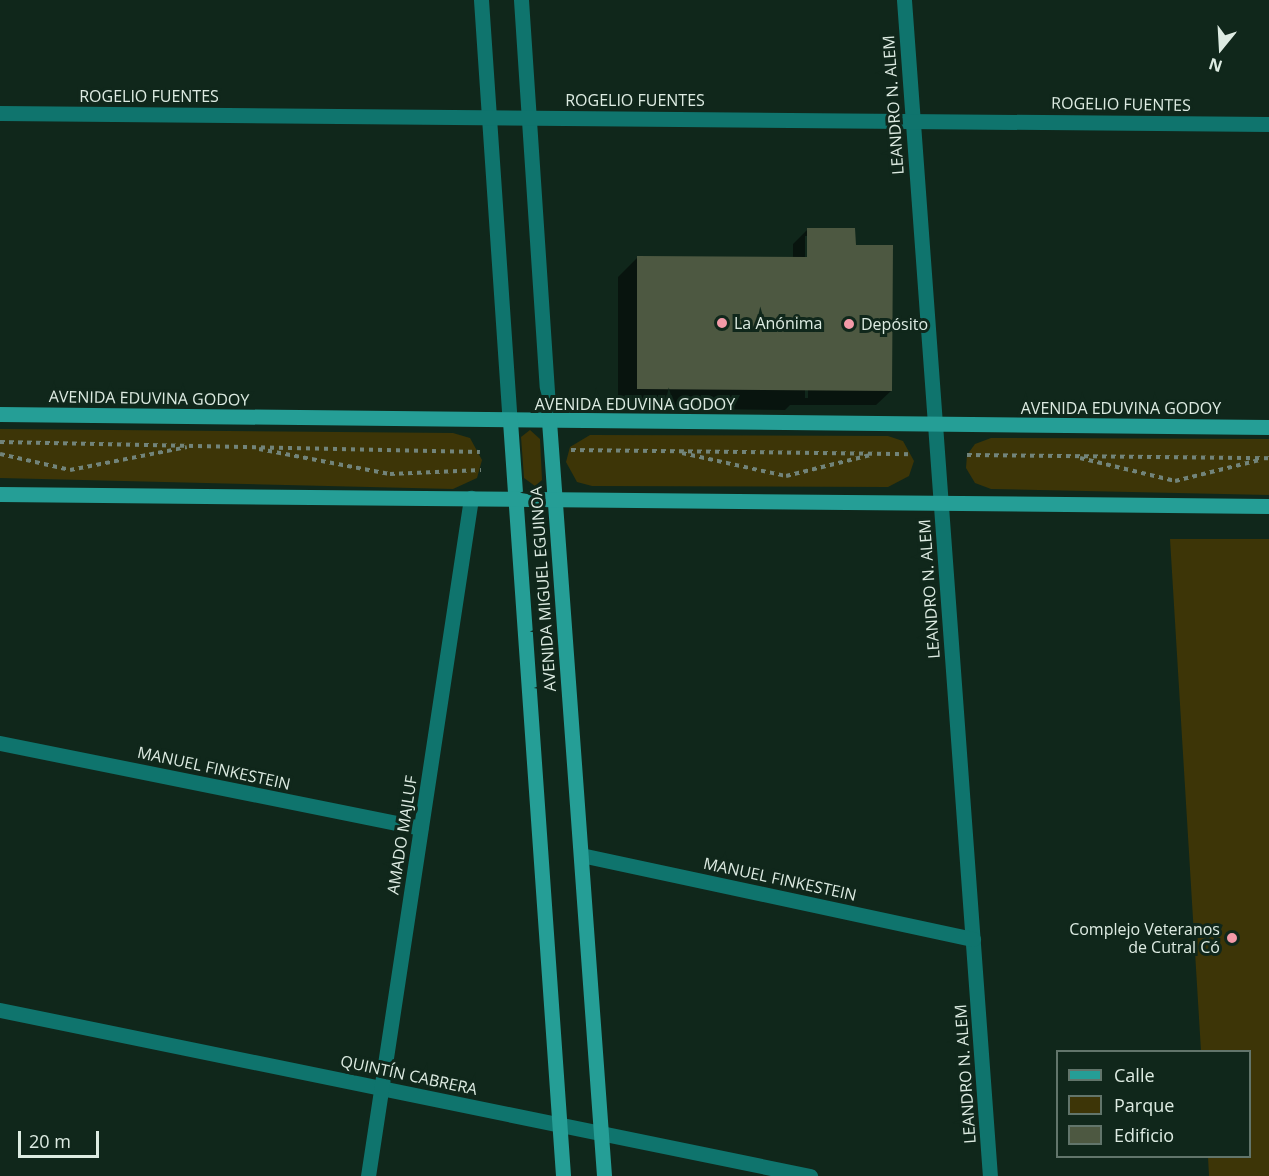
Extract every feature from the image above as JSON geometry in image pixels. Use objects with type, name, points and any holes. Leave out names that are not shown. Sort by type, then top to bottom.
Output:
[{"type":"main road","name":"AVENIDA EDUVINA GODOY","points":[[0,414],[1269,427]]},
{"type":"main road","name":"AVENIDA MIGUEL EGUINOA","points":[[510,421],[563,1176]]},
{"type":"main road","name":"AVENIDA MIGUEL EGUINOA","points":[[549,421],[604,1176]]},
{"type":"main road","points":[[0,494],[1269,506]]},
{"type":"street","name":"AVENIDA MIGUEL EGUINOA","points":[[481,0],[510,421]]},
{"type":"street","name":"AVENIDA MIGUEL EGUINOA","points":[[521,0],[549,421]]},
{"type":"street","name":"LEANDRO N. ALEM","points":[[904,0],[990,1176]]},
{"type":"street","name":"ROGELIO FUENTES","points":[[0,113],[1269,124]]},
{"type":"street","name":"AMADO MAJLUF","points":[[368,1176],[471,498]]},
{"type":"street","name":"MANUEL FINKESTEIN","points":[[0,742],[421,828]]},
{"type":"street","name":"MANUEL FINKESTEIN","points":[[581,855],[973,939]]},
{"type":"street","name":"QUINTÍN CABRERA","points":[[0,1010],[810,1176]]},
{"type":"path","points":[[0,442],[480,452]]},
{"type":"path","points":[[0,454],[70,470],[196,446]]},
{"type":"path","points":[[248,447],[390,474],[481,470]]},
{"type":"path","points":[[568,450],[913,454]]},
{"type":"path","points":[[673,451],[786,476],[877,453]]},
{"type":"path","points":[[967,455],[1268,458]]},
{"type":"path","points":[[1073,456],[1175,481],[1268,458]]},
{"type":"green space","points":[[0,429],[453,433],[470,438],[482,460],[477,478],[453,489],[0,478]]},
{"type":"green space","points":[[530,430],[540,439],[542,480],[535,486],[524,478],[521,437]]},
{"type":"green space","points":[[590,435],[888,436],[903,441],[914,461],[909,476],[888,487],[592,486],[577,482],[566,462],[570,447]]},
{"type":"green space","points":[[991,438],[1269,439],[1269,495],[991,489],[975,483],[966,468],[967,455],[975,444]]},
{"type":"green space","name":"Complejo Veteranos de Cutral Có","points":[[1170,539],[1269,539],[1269,1176],[1209,1176],[1208,1158],[1251,1158],[1251,1050],[1201,1050]]},
{"type":"building","name":"La Anónima","points":[[807,228],[855,228],[856,245],[893,245],[892,391],[637,389],[637,256],[807,257]]},
{"type":"place","name":"La Anónima","points":[[722,323]]},
{"type":"place","name":"Depósito","points":[[849,324]]},
{"type":"place","name":"Complejo Veteranos de Cutral Có","points":[[1232,938]]}]
